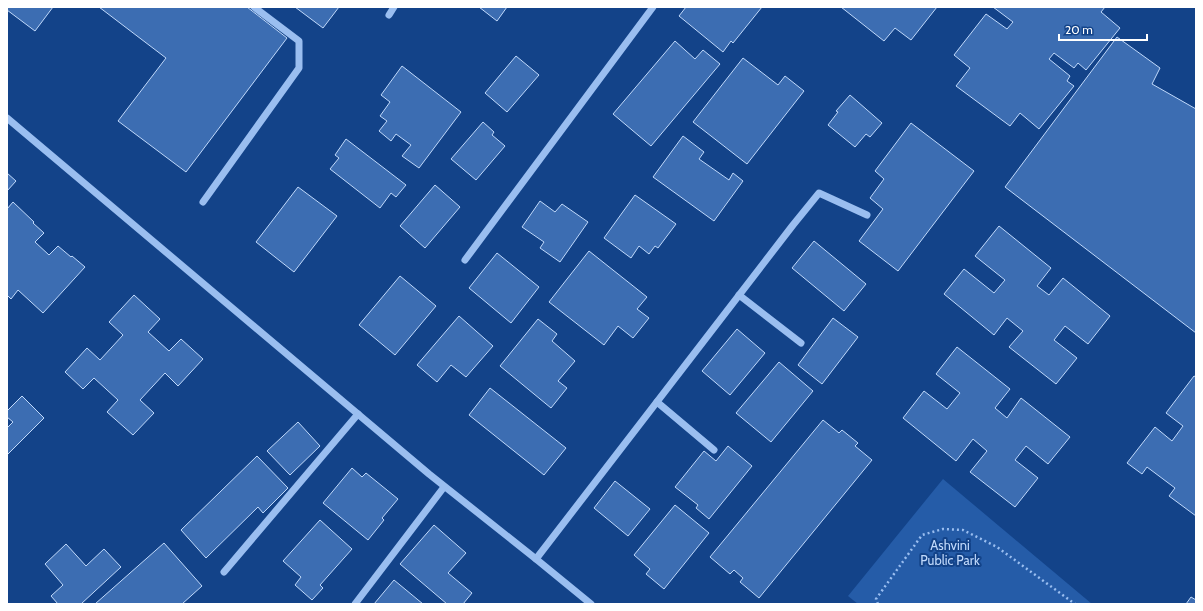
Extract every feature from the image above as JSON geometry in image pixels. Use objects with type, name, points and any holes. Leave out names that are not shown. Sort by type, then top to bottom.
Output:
[{"type":"street","points":[[203,202],[299,68],[299,41],[254,7]]},
{"type":"street","points":[[389,15],[394,7]]},
{"type":"street","points":[[466,260],[653,7]]},
{"type":"street","points":[[7,118],[444,486],[591,604]]},
{"type":"street","points":[[536,559],[819,193],[867,215]]},
{"type":"street","points":[[739,295],[801,343]]},
{"type":"street","points":[[657,402],[714,450]]},
{"type":"street","points":[[224,572],[358,414]]},
{"type":"street","points":[[355,604],[444,486]]},
{"type":"path","points":[[878,604],[876,599],[922,535],[942,529],[963,530],[997,548],[1075,604]]},
{"type":"green space","name":"Ashvini Public Park","points":[[943,479],[1092,604],[858,604],[848,596]]},
{"type":"building","points":[[7,7],[53,7],[35,31],[7,10]]},
{"type":"building","points":[[99,7],[247,7],[287,38],[186,172],[118,121],[166,58]]},
{"type":"building","points":[[295,7],[339,7],[323,28]]},
{"type":"building","points":[[479,7],[507,7],[497,21]]},
{"type":"building","points":[[686,7],[762,7],[733,43],[731,41],[723,52],[679,16]]},
{"type":"building","points":[[841,7],[937,7],[911,40],[895,28],[884,41]]},
{"type":"building","points":[[993,7],[1105,7],[1101,12],[1120,28],[1086,70],[1078,63],[1074,68],[1054,53],[1049,59],[1070,76],[1067,81],[1074,86],[1039,129],[1020,113],[1010,126],[956,86],[970,68],[954,55],[986,14],[1007,29],[1013,22]]},
{"type":"building","points":[[1117,37],[1160,68],[1152,84],[1196,109],[1196,333],[1005,187]]},
{"type":"building","points":[[675,41],[695,59],[703,50],[720,64],[651,146],[613,114]]},
{"type":"building","points":[[516,56],[539,75],[507,112],[485,93]]},
{"type":"building","points":[[743,58],[778,85],[785,76],[804,91],[747,164],[693,122]]},
{"type":"building","points":[[402,66],[461,112],[419,168],[402,156],[411,145],[396,134],[391,141],[379,131],[387,121],[380,116],[390,102],[381,95]]},
{"type":"building","points":[[850,95],[882,123],[870,137],[866,134],[855,147],[828,125],[838,112],[836,111]]},
{"type":"building","points":[[483,122],[494,132],[492,135],[505,146],[476,180],[451,159]]},
{"type":"building","points":[[911,123],[974,171],[898,271],[859,241],[883,209],[870,198],[884,179],[875,171]]},
{"type":"building","points":[[683,136],[704,152],[699,159],[729,180],[733,173],[743,181],[714,221],[653,177]]},
{"type":"building","points":[[346,139],[406,185],[396,197],[391,193],[380,208],[330,169],[339,158],[335,155]]},
{"type":"building","points":[[7,173],[16,181],[7,191]]},
{"type":"building","points":[[435,185],[460,207],[425,248],[400,226]]},
{"type":"building","points":[[298,187],[337,216],[294,272],[256,242]]},
{"type":"building","points":[[635,195],[676,224],[658,248],[655,246],[649,254],[639,246],[631,258],[604,238]]},
{"type":"building","points":[[540,201],[555,212],[562,204],[588,222],[560,262],[540,248],[544,242],[522,227]]},
{"type":"building","points":[[13,202],[44,233],[35,242],[49,255],[58,246],[85,267],[43,313],[18,290],[11,299],[7,295],[7,209]]},
{"type":"building","points":[[999,226],[1051,268],[1037,286],[1049,295],[1063,278],[1110,316],[1088,344],[1065,326],[1054,340],[1077,358],[1056,384],[1009,347],[1023,331],[1007,318],[994,335],[944,294],[964,269],[994,293],[1005,280],[975,256]]},
{"type":"building","points":[[814,241],[866,284],[844,311],[792,268]]},
{"type":"building","points":[[589,251],[647,297],[637,309],[649,318],[633,338],[618,326],[604,345],[549,302]]},
{"type":"building","points":[[497,253],[539,287],[511,323],[469,288]]},
{"type":"building","points":[[400,276],[436,306],[395,355],[359,325]]},
{"type":"building","points":[[134,295],[160,319],[148,332],[169,351],[181,339],[203,359],[178,386],[165,373],[140,400],[154,413],[133,435],[107,412],[118,400],[94,378],[83,389],[65,372],[87,348],[100,360],[123,335],[109,322]]},
{"type":"building","points":[[459,316],[493,346],[466,377],[451,365],[437,382],[417,365]]},
{"type":"building","points":[[833,318],[858,337],[822,384],[798,365]]},
{"type":"building","points":[[538,319],[557,334],[552,341],[575,361],[558,381],[567,388],[551,408],[500,366]]},
{"type":"building","points":[[737,329],[765,353],[730,395],[702,371]]},
{"type":"building","points":[[957,347],[1010,389],[995,408],[1007,418],[1021,398],[1070,437],[1048,464],[1026,446],[1015,460],[1038,478],[1015,507],[970,472],[987,451],[973,439],[956,461],[903,418],[924,391],[947,409],[960,393],[936,374]]},
{"type":"building","points":[[779,362],[813,391],[771,442],[736,413]]},
{"type":"building","points":[[1194,376],[1196,377],[1196,516],[1169,496],[1175,488],[1147,467],[1142,474],[1127,463],[1155,427],[1172,441],[1183,426],[1166,413]]},
{"type":"building","points":[[490,388],[566,448],[544,475],[469,415]]},
{"type":"building","points":[[22,396],[44,418],[7,455],[7,428],[13,422],[7,417],[7,411]]},
{"type":"building","points":[[823,420],[839,433],[842,430],[858,443],[855,446],[872,460],[759,598],[740,582],[743,578],[734,570],[730,574],[710,557]]},
{"type":"building","points":[[298,422],[320,446],[290,475],[267,451]]},
{"type":"building","points":[[728,446],[752,466],[709,519],[696,508],[698,505],[675,487],[704,451],[716,461]]},
{"type":"building","points":[[257,456],[288,488],[263,513],[258,507],[206,558],[181,530]]},
{"type":"building","points":[[352,468],[362,477],[366,473],[398,499],[382,518],[384,520],[368,540],[323,503]]},
{"type":"building","points":[[615,481],[650,509],[628,536],[594,508]]},
{"type":"building","points":[[675,505],[709,533],[664,589],[646,574],[650,569],[634,555]]},
{"type":"building","points":[[320,520],[352,549],[320,585],[323,588],[312,600],[295,585],[301,577],[283,561]]},
{"type":"building","points":[[434,525],[466,553],[448,573],[472,593],[463,604],[447,604],[400,564]]},
{"type":"building","points":[[164,543],[202,586],[182,604],[95,604]]},
{"type":"building","points":[[66,544],[86,566],[104,549],[121,567],[81,604],[58,604],[51,596],[63,585],[45,564]]},
{"type":"building","points":[[394,580],[423,604],[374,604]]},
{"type":"building","points":[[1191,597],[1196,600],[1196,604],[1186,604]]}]
